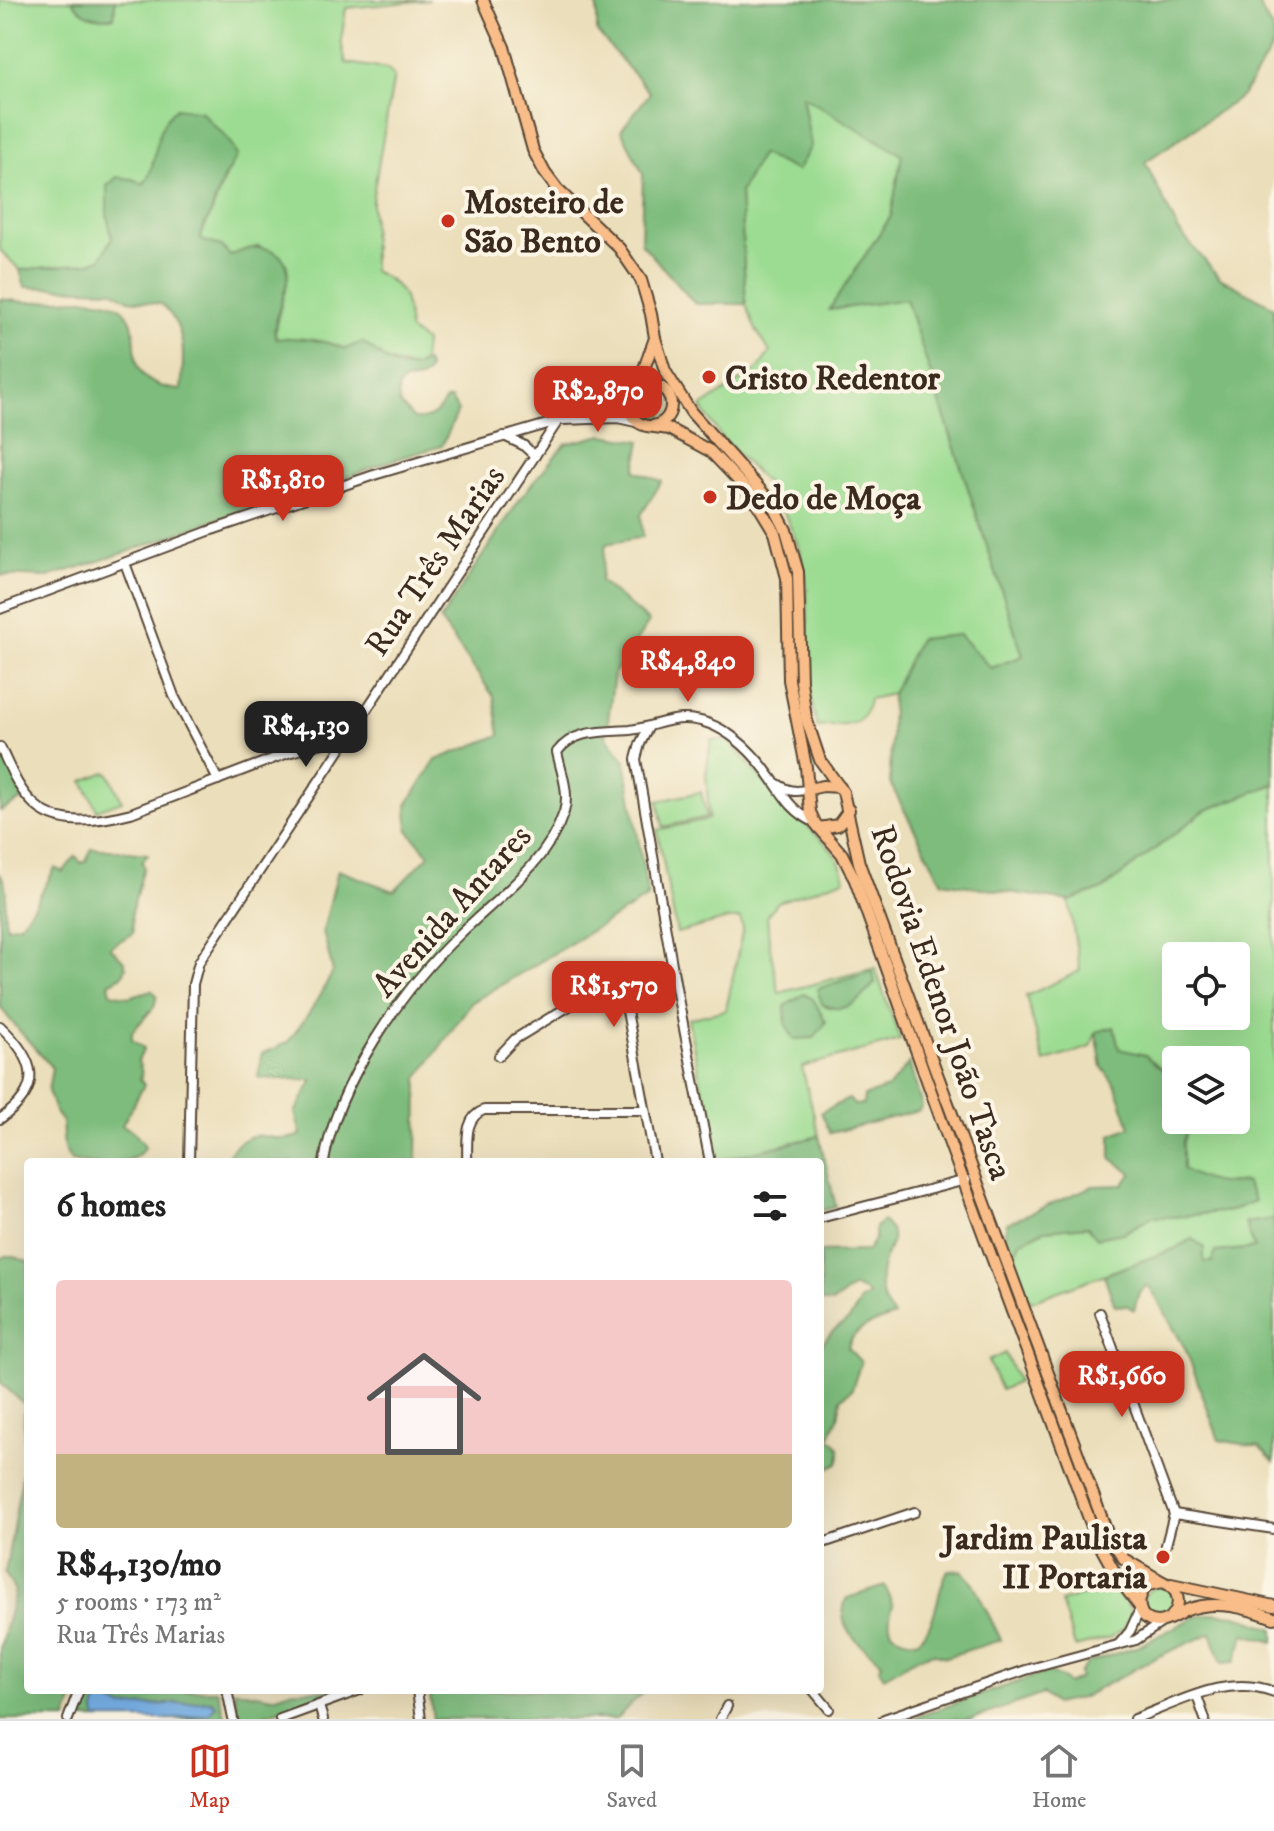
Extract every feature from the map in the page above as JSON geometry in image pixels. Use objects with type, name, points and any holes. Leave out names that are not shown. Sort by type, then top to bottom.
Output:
[{"type":"main road","name":"Rodovia Edenor João Tasca","points":[[483,0],[504,47],[533,150],[545,173],[557,189],[605,232],[641,280],[671,394],[691,412],[772,503],[786,530],[798,572],[800,668],[806,718],[820,760],[840,787],[849,810],[853,847],[1097,1540],[1118,1578],[1140,1608]]},
{"type":"main road","points":[[635,390],[655,385],[671,394],[670,410],[664,420],[643,424],[630,410],[635,390],[655,338]]},
{"type":"main road","name":"Rodovia Edenor João Tasca","points":[[643,424],[669,429],[710,451],[752,495],[774,532],[787,578],[789,680],[809,789],[810,812],[842,854],[855,880],[1108,1535],[1124,1559],[1165,1583],[1274,1606]]},
{"type":"main road","points":[[699,445],[708,431]]},
{"type":"main road","points":[[809,789],[840,787]]},
{"type":"main road","points":[[817,825],[838,825],[849,810]]},
{"type":"main road","points":[[1167,1620],[1176,1612],[1178,1598],[1175,1590],[1165,1583],[1153,1583],[1144,1588],[1140,1596],[1140,1608],[1151,1620],[1167,1620],[1188,1610],[1212,1605],[1245,1609],[1274,1618]]},
{"type":"street","points":[[0,609],[209,531],[374,475],[559,420],[635,390]]},
{"type":"street","points":[[559,420],[618,418],[643,424]]},
{"type":"street","name":"Rua Três Marias","points":[[189,1158],[195,971],[341,745],[559,420]]},
{"type":"street","points":[[503,436],[523,445],[535,456]]},
{"type":"street","points":[[125,563],[174,696],[218,780]]},
{"type":"street","points":[[709,1158],[636,759],[648,728],[683,719],[718,727],[754,757],[793,809],[817,825]]},
{"type":"street","name":"Avenida Antares","points":[[325,1158],[342,1105],[370,1047],[400,1001],[446,947],[531,867],[545,849],[564,810],[567,794],[557,752],[564,742],[592,731],[648,728]]},
{"type":"street","points":[[0,747],[30,801],[41,811],[83,821],[107,820],[131,813],[328,740],[347,736]]},
{"type":"street","points":[[328,740],[341,745]]},
{"type":"street","points":[[772,780],[791,791],[809,789]]},
{"type":"street","points":[[499,1056],[515,1039],[594,991],[611,989],[621,995],[625,1002],[654,1158]]},
{"type":"street","points":[[0,1026],[23,1051],[31,1068],[31,1078],[21,1103],[0,1119]]},
{"type":"street","points":[[467,1158],[469,1126],[473,1116],[484,1110],[644,1110]]},
{"type":"street","points":[[824,1217],[969,1179]]},
{"type":"street","points":[[1100,1313],[1174,1514],[1166,1545]]},
{"type":"street","points":[[824,1543],[915,1512]]},
{"type":"street","points":[[1174,1514],[1274,1529]]},
{"type":"street","points":[[1118,1646],[1130,1631],[1140,1608]]},
{"type":"street","points":[[884,1719],[1026,1670],[1118,1646],[1144,1636],[1167,1620]]},
{"type":"street","points":[[1134,1719],[1223,1686],[1259,1686],[1274,1692]]},
{"type":"street","points":[[68,1719],[77,1694]]},
{"type":"street","points":[[228,1694],[233,1719]]},
{"type":"street","points":[[280,1719],[350,1694]]},
{"type":"street","points":[[418,1694],[421,1719]]},
{"type":"street","points":[[816,1694],[829,1709]]},
{"type":"street","points":[[1197,1696],[1205,1719]]},
{"type":"street","points":[[319,1706],[323,1719]]},
{"type":"street","points":[[720,1719],[727,1706]]},
{"type":"green space","points":[[0,0],[72,0],[85,13],[101,18],[114,17],[115,0],[430,0],[346,8],[341,41],[346,63],[387,69],[394,76],[372,200],[373,271],[392,282],[402,293],[409,330],[425,342],[423,361],[415,368],[331,345],[293,339],[276,340],[275,329],[288,277],[259,246],[230,256],[201,240],[231,168],[224,134],[211,125],[202,112],[153,159],[151,173],[143,184],[132,179],[107,186],[107,215],[112,238],[101,259],[20,270],[0,250]]},
{"type":"green space","points":[[72,0],[115,0],[114,17],[90,16]]},
{"type":"green space","points":[[597,0],[1256,0],[1274,33],[1274,45],[1242,96],[1145,162],[1178,230],[1220,278],[1274,307],[1274,784],[1204,811],[1103,889],[1069,901],[942,882],[890,783],[892,694],[919,639],[959,635],[991,668],[1023,656],[906,299],[829,310],[891,216],[902,155],[802,96],[811,146],[797,171],[761,154],[740,192],[746,304],[695,304],[641,243],[643,174],[621,130],[650,93],[597,32]]},
{"type":"green space","points":[[802,95],[902,155],[891,216],[829,310],[906,299],[1023,656],[991,668],[959,635],[920,639],[892,694],[869,699],[863,716],[851,724],[817,727],[809,686],[807,586],[800,549],[783,510],[767,484],[722,438],[701,407],[758,369],[770,352],[755,328],[746,304],[740,192],[761,153],[797,170],[811,146]]},
{"type":"green space","points":[[176,108],[202,112],[230,143],[237,156],[223,179],[210,216],[202,228],[201,240],[222,246],[230,256],[252,248],[262,248],[273,251],[283,259],[287,280],[277,316],[276,339],[311,340],[345,349],[362,342],[400,367],[415,367],[426,362],[429,369],[425,376],[404,381],[398,387],[399,403],[414,419],[430,417],[446,400],[451,399],[458,411],[442,446],[396,459],[303,493],[281,496],[48,577],[0,575],[0,299],[31,302],[88,299],[118,306],[128,316],[133,328],[138,366],[145,377],[159,385],[181,390],[183,355],[180,333],[161,304],[129,300],[112,290],[25,287],[20,270],[101,259],[112,238],[107,215],[107,186],[117,177],[144,184],[153,165],[162,126]]},
{"type":"green space","points":[[650,389],[661,394],[666,405],[661,416],[650,421],[639,416],[634,405],[639,394]]},
{"type":"green space","points":[[603,435],[641,441],[635,471],[662,481],[641,515],[643,537],[606,544],[600,581],[649,622],[614,674],[606,736],[625,761],[648,897],[471,1003],[418,1078],[417,1158],[226,1158],[244,1139],[253,1136],[278,1139],[301,1135],[295,1113],[313,1080],[258,1078],[262,1054],[288,1042],[333,972],[323,931],[338,870],[394,891],[429,855],[408,830],[407,805],[436,760],[500,735],[494,697],[440,620],[522,496],[565,444]]},
{"type":"green space","points":[[711,740],[727,740],[791,811],[823,841],[842,868],[845,879],[778,902],[767,915],[779,993],[875,968],[900,1040],[802,1067],[819,1136],[728,1158],[715,1158],[688,1019],[726,1010],[743,928],[740,919],[728,919],[677,933],[657,830],[709,819],[706,774]]},
{"type":"green space","points":[[0,748],[25,798],[0,811]]},
{"type":"green space","points":[[105,772],[109,774],[122,801],[97,810],[83,781]]},
{"type":"green space","points":[[1274,784],[1274,1219],[1245,1223],[1255,1248],[1217,1252],[1212,1262],[1204,1263],[1192,1239],[1174,1249],[1031,1301],[1025,1295],[1012,1261],[1020,1242],[1045,1230],[1087,1226],[1124,1233],[1152,1217],[1230,1211],[1254,1201],[1245,1182],[1212,1182],[1183,1169],[1186,1134],[1250,1134],[1250,1046],[1162,1046],[1162,1069],[1145,1055],[1119,1050],[1114,1028],[1096,1032],[1091,1047],[1044,1062],[1026,996],[1080,971],[1069,901],[1103,889],[1204,811]]},
{"type":"green space","points":[[701,792],[707,817],[663,827],[658,801]]},
{"type":"green space","points":[[92,848],[148,854],[142,862],[144,867],[131,913],[133,933],[110,947],[124,961],[126,968],[122,976],[109,983],[111,993],[129,997],[151,990],[157,995],[154,1007],[132,1032],[132,1040],[144,1048],[138,1061],[142,1073],[140,1079],[144,1085],[122,1125],[133,1131],[145,1146],[132,1158],[69,1158],[64,1149],[62,1122],[48,1091],[52,1068],[0,1006],[0,874],[5,886],[7,927],[20,924],[55,868],[63,872],[76,856],[81,863],[86,861]]},
{"type":"green space","points":[[872,971],[875,983],[852,1005],[838,1008],[822,1004],[817,989]]},
{"type":"green space","points":[[804,994],[813,999],[826,1022],[814,1038],[794,1039],[786,1025],[785,1006]]},
{"type":"green space","points":[[1114,1027],[1119,1049],[1145,1055],[1162,1069],[1162,1134],[1186,1134],[1183,1169],[1213,1182],[1245,1182],[1255,1201],[1230,1211],[1152,1217],[1123,1233],[1097,1238],[1087,1226],[1045,1230],[1020,1242],[1012,1261],[1004,1236],[1007,1223],[1093,1186],[1123,1185],[1132,1173],[1111,1158],[1111,1135],[1130,1127],[1116,1086],[1102,1067],[1096,1032]]},
{"type":"green space","points":[[909,1063],[922,1106],[919,1111],[830,1133],[821,1112],[849,1099],[854,1105],[863,1104],[864,1096],[888,1088]]},
{"type":"green space","points":[[819,1136],[836,1207],[824,1210],[824,1158],[732,1158]]},
{"type":"green space","points":[[1274,1219],[1274,1462],[1259,1447],[1219,1440],[1186,1350],[1151,1289],[1146,1286],[1139,1292],[1134,1310],[1126,1305],[1115,1306],[1104,1275],[1174,1249],[1192,1239],[1204,1247],[1204,1262],[1212,1262],[1216,1252],[1255,1248],[1245,1223]]},
{"type":"green space","points":[[883,1221],[891,1230],[891,1244],[883,1263],[881,1287],[885,1303],[894,1316],[866,1326],[851,1340],[848,1348],[861,1362],[852,1389],[841,1399],[838,1418],[829,1438],[838,1446],[838,1464],[824,1471],[824,1341],[849,1320],[861,1300],[868,1296],[854,1287],[832,1303],[824,1302],[824,1252],[867,1251],[875,1238],[875,1227]]},
{"type":"green space","points":[[13,1256],[24,1260],[24,1404],[0,1382],[0,1260]]},
{"type":"green space","points":[[1005,1353],[1018,1382],[1001,1390],[988,1361]]},
{"type":"green space","points":[[1077,1464],[1112,1553],[1122,1565],[1143,1577],[1134,1590],[1104,1544],[1074,1465]]},
{"type":"green space","points":[[24,1465],[24,1694],[76,1694],[67,1719],[0,1719],[0,1649],[15,1591],[5,1573]]},
{"type":"green space","points":[[948,1570],[962,1571],[973,1583],[1001,1640],[946,1657],[933,1653],[919,1657],[884,1677],[879,1669],[882,1663],[847,1628],[843,1609],[847,1598],[885,1586],[893,1606],[890,1627],[896,1635],[917,1641],[933,1617]]},
{"type":"green space","points":[[1115,1584],[1131,1612],[1125,1628],[1109,1638],[1075,1647],[1061,1602]]},
{"type":"green space","points":[[1159,1587],[1170,1591],[1174,1602],[1170,1613],[1159,1617],[1148,1613],[1144,1602],[1148,1591]]},
{"type":"green space","points":[[1213,1613],[1236,1615],[1274,1629],[1274,1642],[1245,1634],[1235,1662],[1222,1663],[1211,1633],[1157,1657],[1081,1698],[1055,1704],[1043,1694],[972,1719],[910,1719],[1047,1672],[1068,1684],[1080,1678],[1079,1673],[1087,1663],[1139,1646],[1194,1617]]},
{"type":"green space","points":[[86,1694],[218,1694],[226,1719],[174,1719],[209,1714],[211,1701],[122,1707],[99,1696],[95,1712],[97,1719],[76,1719]]},
{"type":"green space","points":[[235,1694],[273,1697],[282,1694],[326,1694],[252,1719],[246,1719],[238,1711]]},
{"type":"green space","points":[[430,1694],[641,1694],[616,1719],[433,1719]]},
{"type":"water","points":[[99,1696],[122,1707],[211,1701],[216,1705],[209,1714],[174,1719],[97,1719],[95,1712]]},
{"type":"place","name":"Mosteiro de São Bento","points":[[448,221]]},
{"type":"place","name":"Cristo Redentor","points":[[709,377]]},
{"type":"place","name":"Dedo de Moça","points":[[710,497]]},
{"type":"place","name":"Jardim Paulista II Portaria","points":[[1163,1557]]}]
